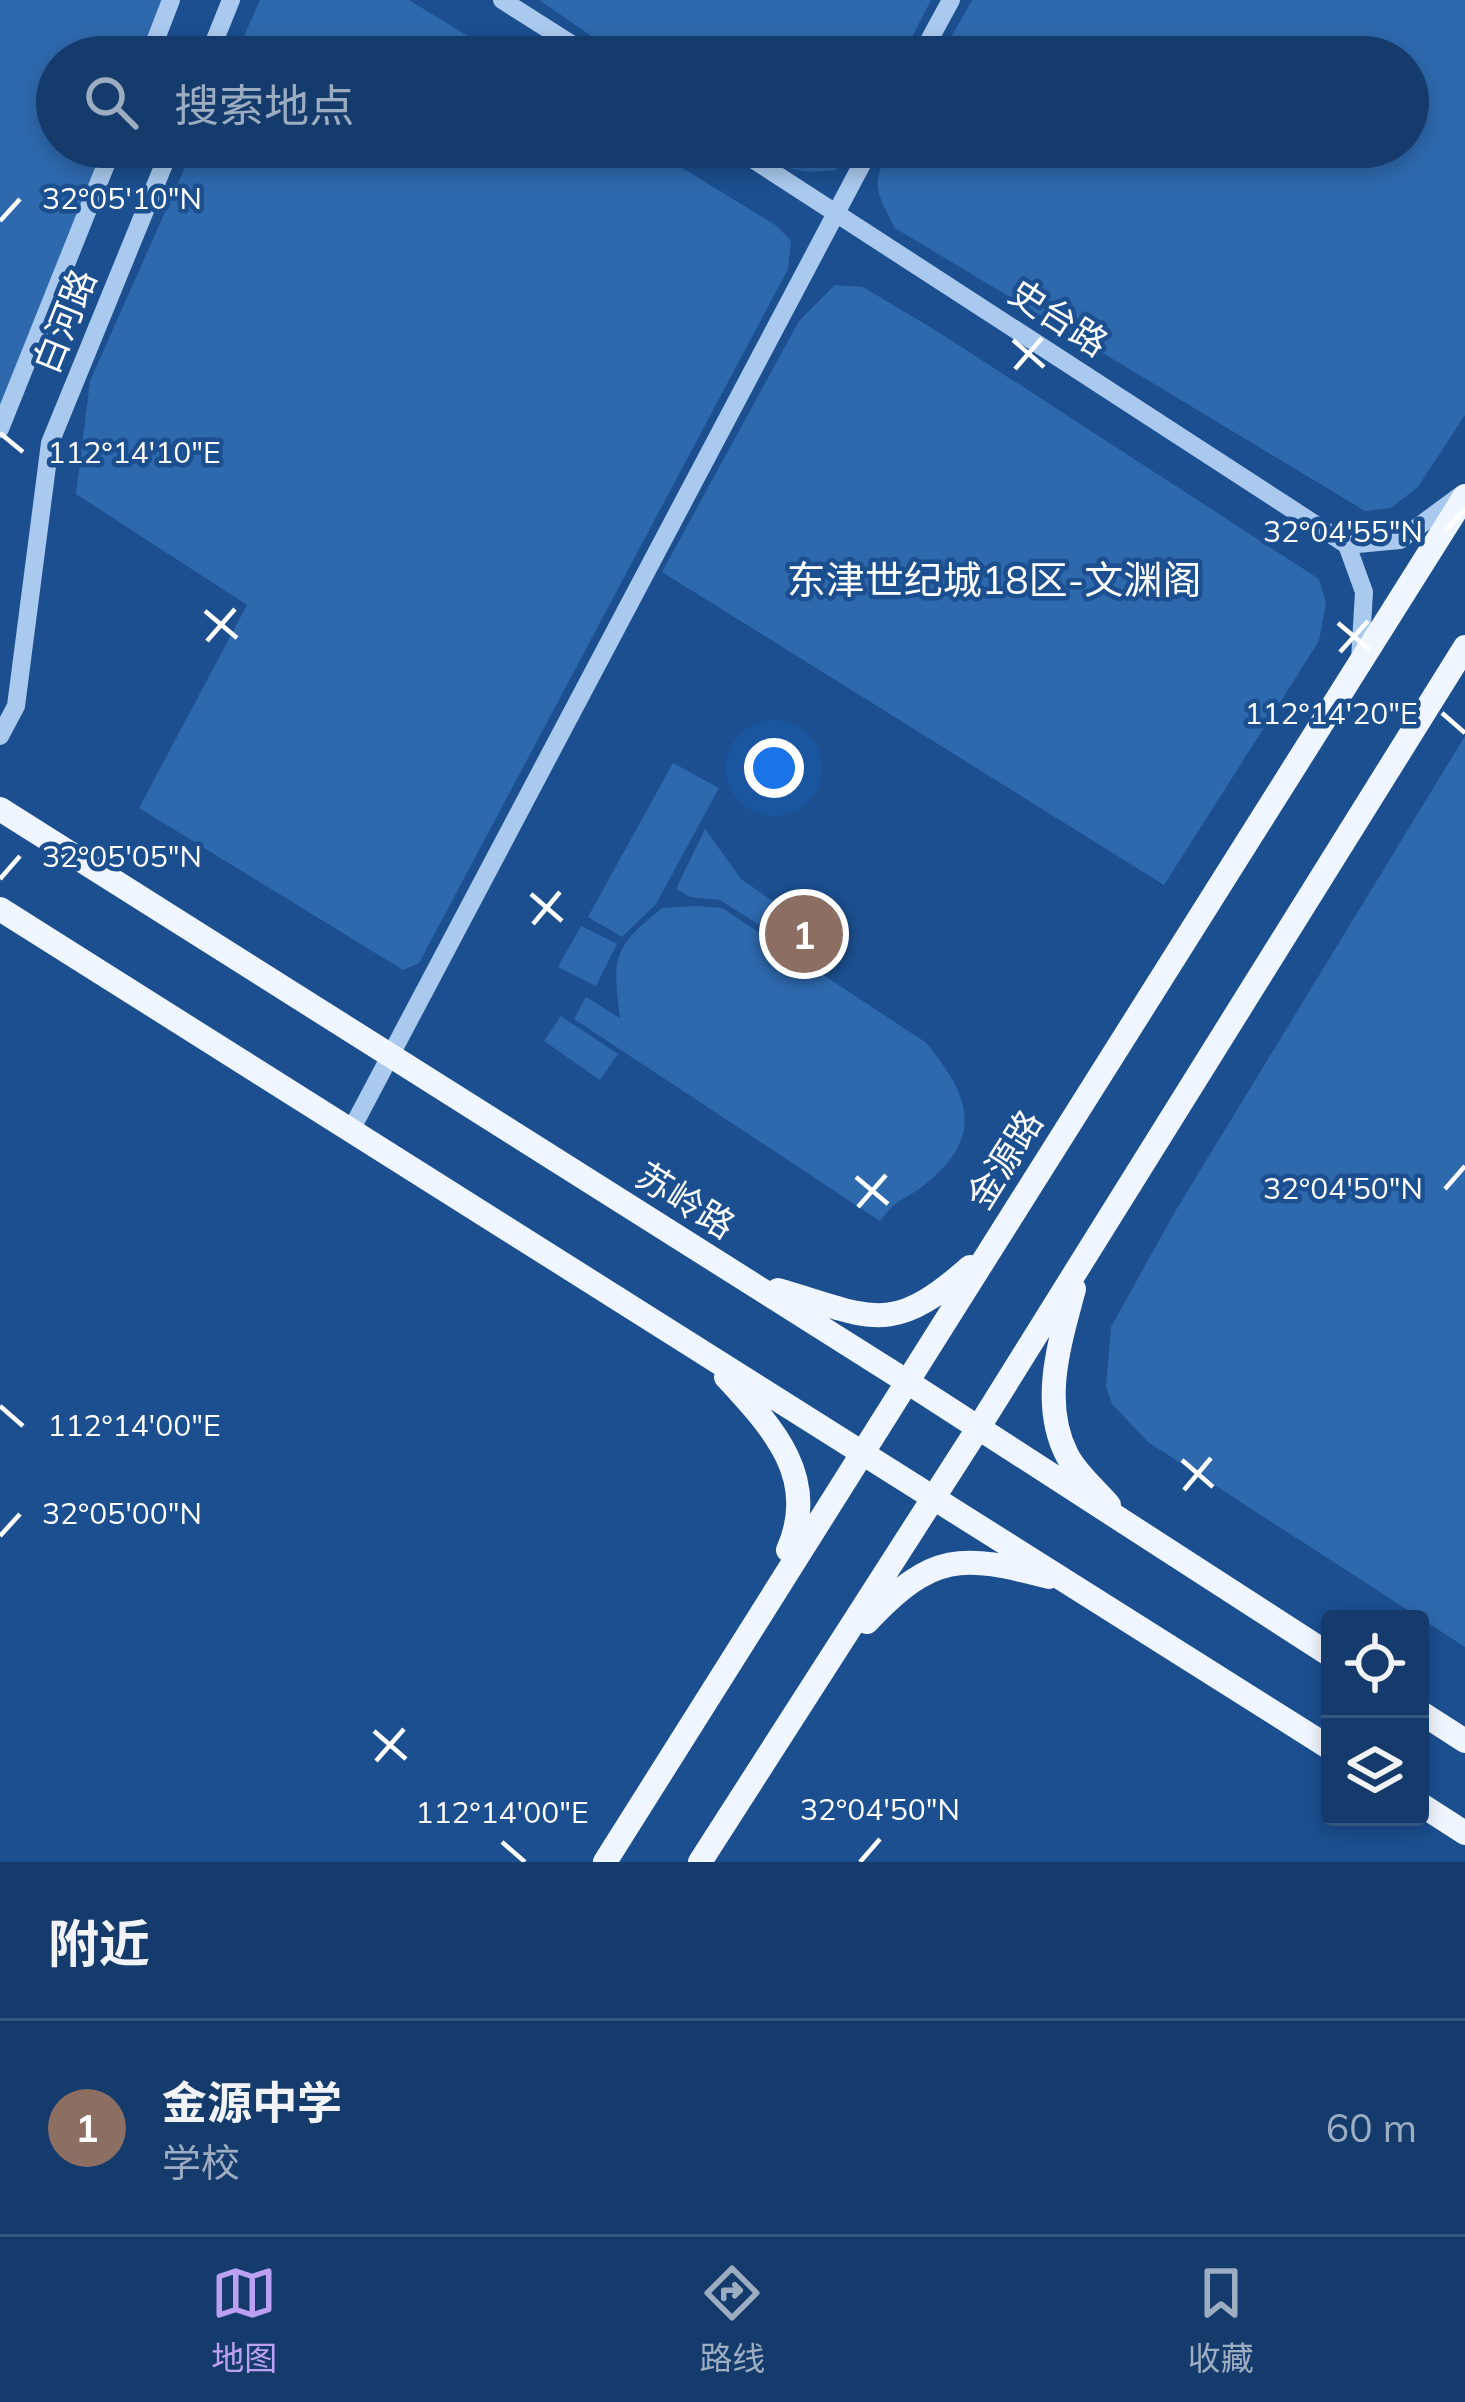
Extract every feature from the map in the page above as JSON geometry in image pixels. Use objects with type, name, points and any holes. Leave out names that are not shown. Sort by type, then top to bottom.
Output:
[{"type":"main road","name":"金源路","points":[[605,1862],[1465,494]]},
{"type":"main road","points":[[700,1862],[977,1430],[1465,647]]},
{"type":"main road","name":"苏岭路","points":[[0,809],[1321,1649]]},
{"type":"main road","points":[[0,909],[1321,1742]]},
{"type":"main road","points":[[749,1282],[872,1317],[908,1312],[934,1299],[999,1234]]},
{"type":"main road","points":[[1081,1263],[1054,1366],[1055,1408],[1066,1455],[1126,1526]]},
{"type":"main road","points":[[705,1353],[763,1417],[787,1453],[799,1494],[799,1525],[753,1627]]},
{"type":"main road","points":[[823,1669],[900,1587],[943,1564],[989,1561],[1075,1584]]},
{"type":"main road","points":[[1429,1718],[1465,1741]]},
{"type":"main road","points":[[1429,1810],[1465,1833]]},
{"type":"street","points":[[157,36],[172,0]]},
{"type":"street","points":[[216,36],[231,0]]},
{"type":"street","points":[[502,0],[559,36]]},
{"type":"street","points":[[931,36],[951,0]]},
{"type":"street","name":"白河路","points":[[0,429],[104,168]]},
{"type":"street","name":"白河路","points":[[0,736],[16,706],[50,443],[162,168]]},
{"type":"street","name":"史台路","points":[[767,168],[1347,544]]},
{"type":"street","points":[[351,1130],[860,168]]},
{"type":"street","points":[[1360,663],[1364,592],[1347,544],[1400,540],[1465,494]]},
{"type":"street","points":[[1439,688],[1465,677]]},
{"type":"shaded area","points":[[0,0],[171,0],[157,36],[36,36],[36,168],[105,168],[0,429]]},
{"type":"shaded area","points":[[260,0],[409,0],[468,36],[244,36]]},
{"type":"shaded area","points":[[539,0],[931,0],[913,36],[591,36]]},
{"type":"shaded area","points":[[972,0],[1465,0],[1465,415],[1418,487],[1391,508],[1365,511],[895,228],[883,205],[878,179],[881,168],[1429,168],[1429,36],[952,36]]},
{"type":"shaded area","points":[[185,168],[682,168],[777,226],[791,241],[788,269],[419,963],[403,970],[139,808],[247,605],[76,494],[90,381]]},
{"type":"shaded area","points":[[792,168],[838,168],[836,170]]},
{"type":"shaded area","points":[[835,285],[863,287],[940,333],[1319,579],[1326,603],[1319,641],[1164,885],[662,572],[799,321]]},
{"type":"shaded area","points":[[1465,736],[1465,1647],[1429,1624],[1429,1610],[1408,1610],[1148,1442],[1112,1404],[1106,1386],[1111,1327],[1176,1210]]},
{"type":"shaded area","points":[[673,763],[719,788],[656,904],[622,937],[588,917]]},
{"type":"shaded area","points":[[705,829],[741,879],[807,925],[804,939],[792,946],[720,900],[690,897],[676,889]]},
{"type":"shaded area","points":[[662,908],[722,908],[925,1042],[953,1080],[964,1116],[956,1151],[943,1168],[880,1221],[574,1019],[586,997],[620,1018],[616,980],[625,944]]},
{"type":"shaded area","points":[[581,926],[617,944],[596,986],[558,967]]},
{"type":"shaded area","points":[[561,1016],[618,1054],[600,1080],[544,1041]]},
{"type":"place","name":"金源中学","points":[[804,934]]},
{"type":"district","name":"东津世纪城18区-文渊阁","points":[[994,579]]}]
